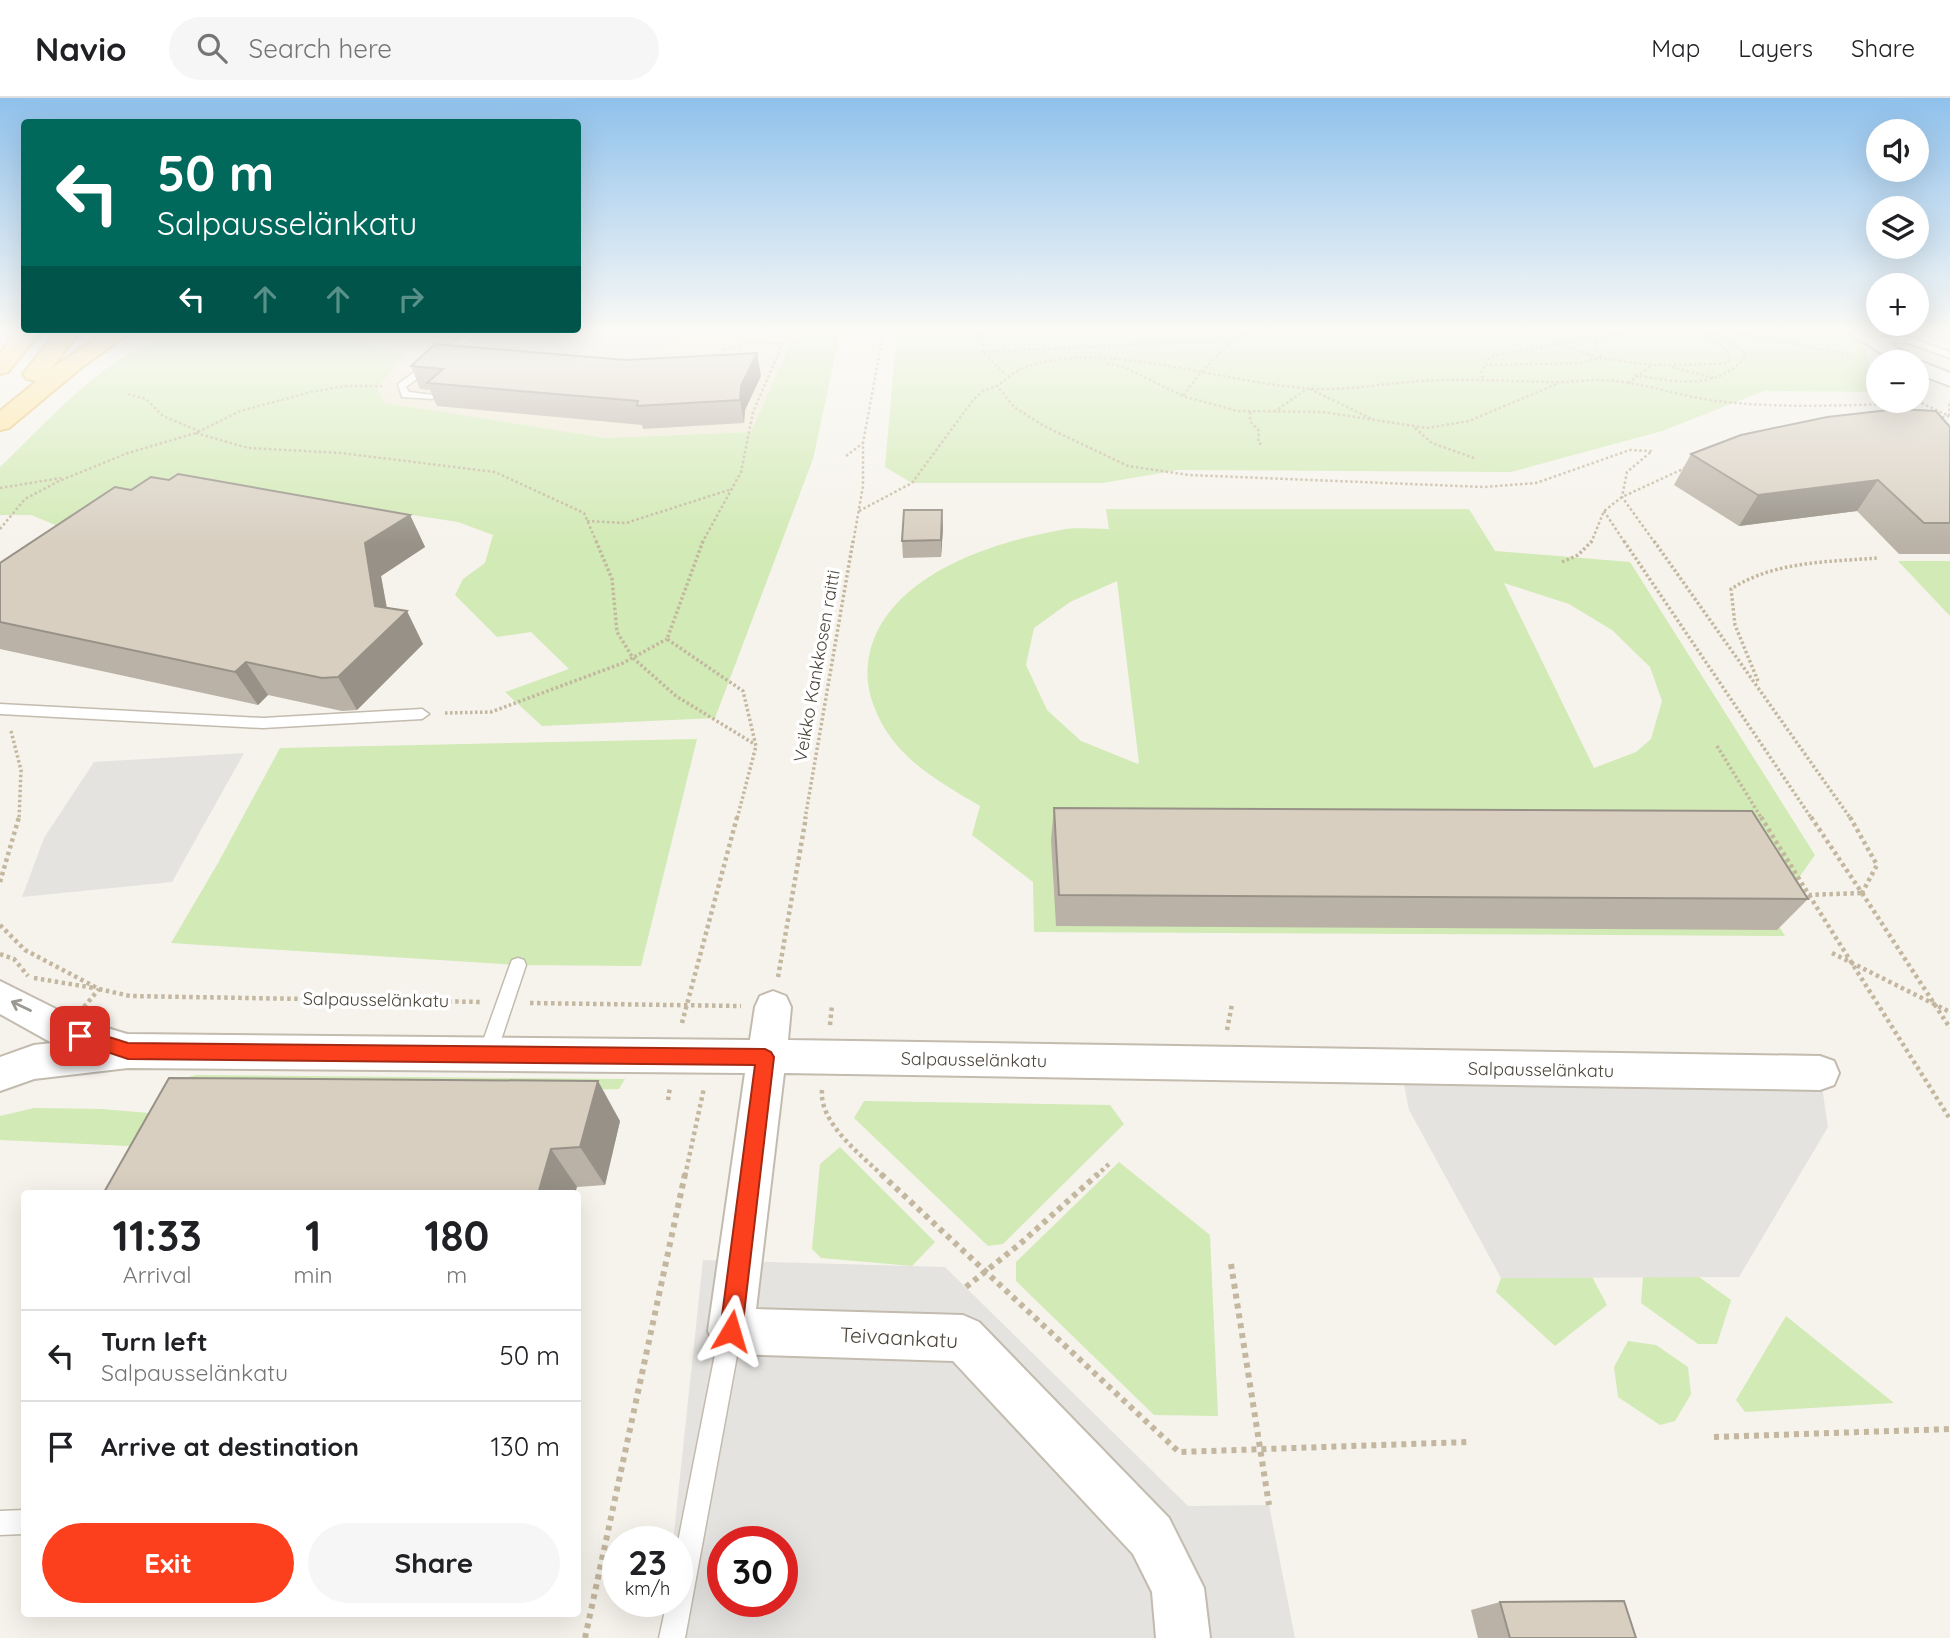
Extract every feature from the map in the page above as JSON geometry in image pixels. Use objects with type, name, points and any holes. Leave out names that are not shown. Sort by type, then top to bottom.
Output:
[{"type":"main road","points":[[0,416],[12,401]]},
{"type":"main road","points":[[0,423],[27,401]]},
{"type":"street","name":"Salpausselänkatu","points":[[14,986],[64,1031],[128,1051]]},
{"type":"street","points":[[731,1331],[773,1007]]},
{"type":"street","name":"Salpausselänkatu","points":[[0,1074],[34,1062],[128,1051],[826,1057],[1401,1069],[1820,1073]]},
{"type":"street","name":"Teivaankatu","points":[[731,1331],[963,1338],[1151,1536],[1178,1588],[1183,1638]]},
{"type":"lane","points":[[1,709],[263,723],[422,713]]},
{"type":"lane","points":[[487,1055],[519,965]]},
{"type":"lane","points":[[672,1638],[731,1331]]},
{"type":"lane","points":[[0,1523],[21,1522]]},
{"type":"path","points":[[148,401],[163,416],[189,429],[248,448],[354,455],[495,472],[584,513],[612,579],[617,632],[633,658],[676,696],[756,746]]},
{"type":"path","points":[[0,529],[24,499],[68,477],[128,453],[198,432],[240,411],[276,401]]},
{"type":"path","points":[[422,713],[491,712],[633,658],[667,639],[698,550],[741,472],[753,412],[758,401]]},
{"type":"path","name":"Veikko Kankkosen raitti","points":[[773,1007],[863,486],[863,443],[871,401]]},
{"type":"path","points":[[858,512],[912,483],[972,401]]},
{"type":"path","points":[[1009,401],[1044,426],[1128,466],[1189,475],[1484,487],[1536,483],[1630,450],[1652,451],[1626,472],[1622,497],[1846,810],[1877,865],[1862,893]]},
{"type":"path","points":[[1198,401],[1216,407],[1250,412],[1323,412],[1415,428],[1442,428],[1469,421],[1518,401]]},
{"type":"path","points":[[1273,413],[1290,401]]},
{"type":"path","points":[[1335,401],[1382,423]]},
{"type":"path","points":[[1720,401],[1809,405],[1866,403]]},
{"type":"path","points":[[1950,401],[1950,416]]},
{"type":"path","points":[[1929,407],[1950,416]]},
{"type":"path","points":[[1250,412],[1250,421],[1259,431],[1258,442],[1262,445]]},
{"type":"path","points":[[1935,418],[1950,416]]},
{"type":"path","points":[[1415,428],[1420,437],[1450,451],[1474,458]]},
{"type":"path","points":[[846,456],[863,443]]},
{"type":"path","points":[[1562,562],[1576,559],[1600,531],[1604,510],[1622,497],[1694,465]]},
{"type":"path","points":[[0,488],[68,477]]},
{"type":"path","points":[[587,521],[626,523],[732,488]]},
{"type":"path","points":[[1604,510],[1950,1028]]},
{"type":"path","points":[[1762,692],[1739,639],[1731,609],[1731,589],[1741,579],[1760,571],[1877,558]]},
{"type":"path","points":[[667,639],[743,691],[756,746],[687,1005]]},
{"type":"path","points":[[0,882],[19,822],[23,792],[21,755],[1,709]]},
{"type":"path","points":[[1717,746],[1950,1119]]},
{"type":"path","points":[[1809,895],[1862,893]]},
{"type":"path","name":"Salpausselänkatu","points":[[0,925],[25,950],[99,989],[130,996],[773,1007]]},
{"type":"path","points":[[1832,953],[1950,1012]]},
{"type":"path","points":[[14,986],[99,989]]},
{"type":"path","points":[[832,1005],[821,1100],[839,1134],[1180,1452],[1468,1442]]},
{"type":"path","points":[[585,1638],[711,1057]]},
{"type":"path","points":[[966,1287],[1111,1163]]},
{"type":"path","points":[[1231,1264],[1269,1505]]},
{"type":"path","points":[[1714,1437],[1950,1429]]},
{"type":"shaded area","points":[[384,401],[765,401],[751,432],[606,438]]},
{"type":"shaded area","points":[[244,753],[172,882],[22,897],[44,838],[94,762]]},
{"type":"shaded area","points":[[1401,1069],[1820,1073],[1828,1127],[1739,1277],[1501,1278],[1409,1110]]},
{"type":"shaded area","points":[[703,1260],[945,1267],[1188,1506],[1269,1505],[1295,1638],[662,1638],[664,1617],[693,1617],[693,1526],[675,1526]]},
{"type":"green space","points":[[68,401],[384,401],[606,438],[751,432],[765,401],[826,401],[813,459],[715,718],[542,726],[505,692],[569,669],[531,632],[497,637],[455,595],[463,579],[485,563],[493,535],[458,522],[255,491],[187,475],[156,491],[60,527],[31,515],[0,515],[0,467]]},
{"type":"green space","points":[[891,401],[1739,401],[1662,431],[1511,472],[1178,470],[1103,483],[912,483],[885,467]]},
{"type":"green space","points":[[1106,509],[1469,509],[1495,551],[1630,562],[1815,855],[1793,886],[1754,884],[1785,936],[1034,932],[1033,882],[972,835],[980,806],[929,774],[894,742],[871,699],[868,664],[876,634],[892,609],[914,588],[941,570],[1001,544],[1032,536],[1067,529],[1109,529]],"holes":[[[1117,581],[1139,763],[1138,764],[1081,741],[1047,710],[1026,665],[1034,628],[1070,602]],[[1504,583],[1569,604],[1612,630],[1650,667],[1662,701],[1651,739],[1636,752],[1594,768]]]},
{"type":"green space","points":[[1898,561],[1950,561],[1950,616]]},
{"type":"green space","points":[[697,739],[641,966],[518,965],[171,943],[280,748]]},
{"type":"green space","points":[[188,1077],[625,1079],[619,1089],[371,1094],[192,1087]]},
{"type":"green space","points":[[864,1101],[1110,1105],[1124,1124],[1003,1244],[988,1246],[854,1118]]},
{"type":"green space","points":[[34,1108],[102,1109],[171,1115],[150,1147],[0,1140],[0,1116]]},
{"type":"green space","points":[[840,1147],[935,1242],[912,1266],[821,1258],[812,1249],[820,1164]]},
{"type":"green space","points":[[1119,1162],[1210,1235],[1218,1416],[1154,1415],[1016,1281],[1016,1262]]},
{"type":"green space","points":[[1592,1277],[1607,1305],[1555,1346],[1496,1292],[1501,1278]]},
{"type":"green space","points":[[1643,1277],[1699,1277],[1731,1300],[1717,1344],[1698,1344],[1641,1303]]},
{"type":"green space","points":[[1786,1316],[1894,1403],[1745,1412],[1736,1400]]},
{"type":"green space","points":[[1628,1341],[1656,1345],[1688,1367],[1691,1394],[1675,1421],[1660,1425],[1618,1397],[1614,1367]]},
{"type":"building","points":[[636,401],[725,401],[637,406]]},
{"type":"building","points":[[1936,411],[1950,427],[1950,523],[1924,523],[1878,480],[1758,495],[1691,454],[1741,435],[1827,417],[1866,413]]},
{"type":"building","points":[[178,474],[410,515],[365,543],[375,606],[407,611],[338,677],[322,678],[246,662],[235,672],[0,622],[0,563],[115,487],[131,490],[151,477],[169,480]]},
{"type":"building","points":[[904,510],[942,510],[941,540],[902,541]]},
{"type":"building","points":[[1054,808],[1752,811],[1808,899],[1059,895]]},
{"type":"building","points":[[169,1078],[598,1081],[580,1147],[551,1149],[539,1190],[105,1190]]},
{"type":"building","points":[[1624,1601],[1636,1638],[1510,1638],[1500,1602]]},
{"type":"route","points":[[80,1036],[128,1051],[765,1057],[731,1331]]}]
